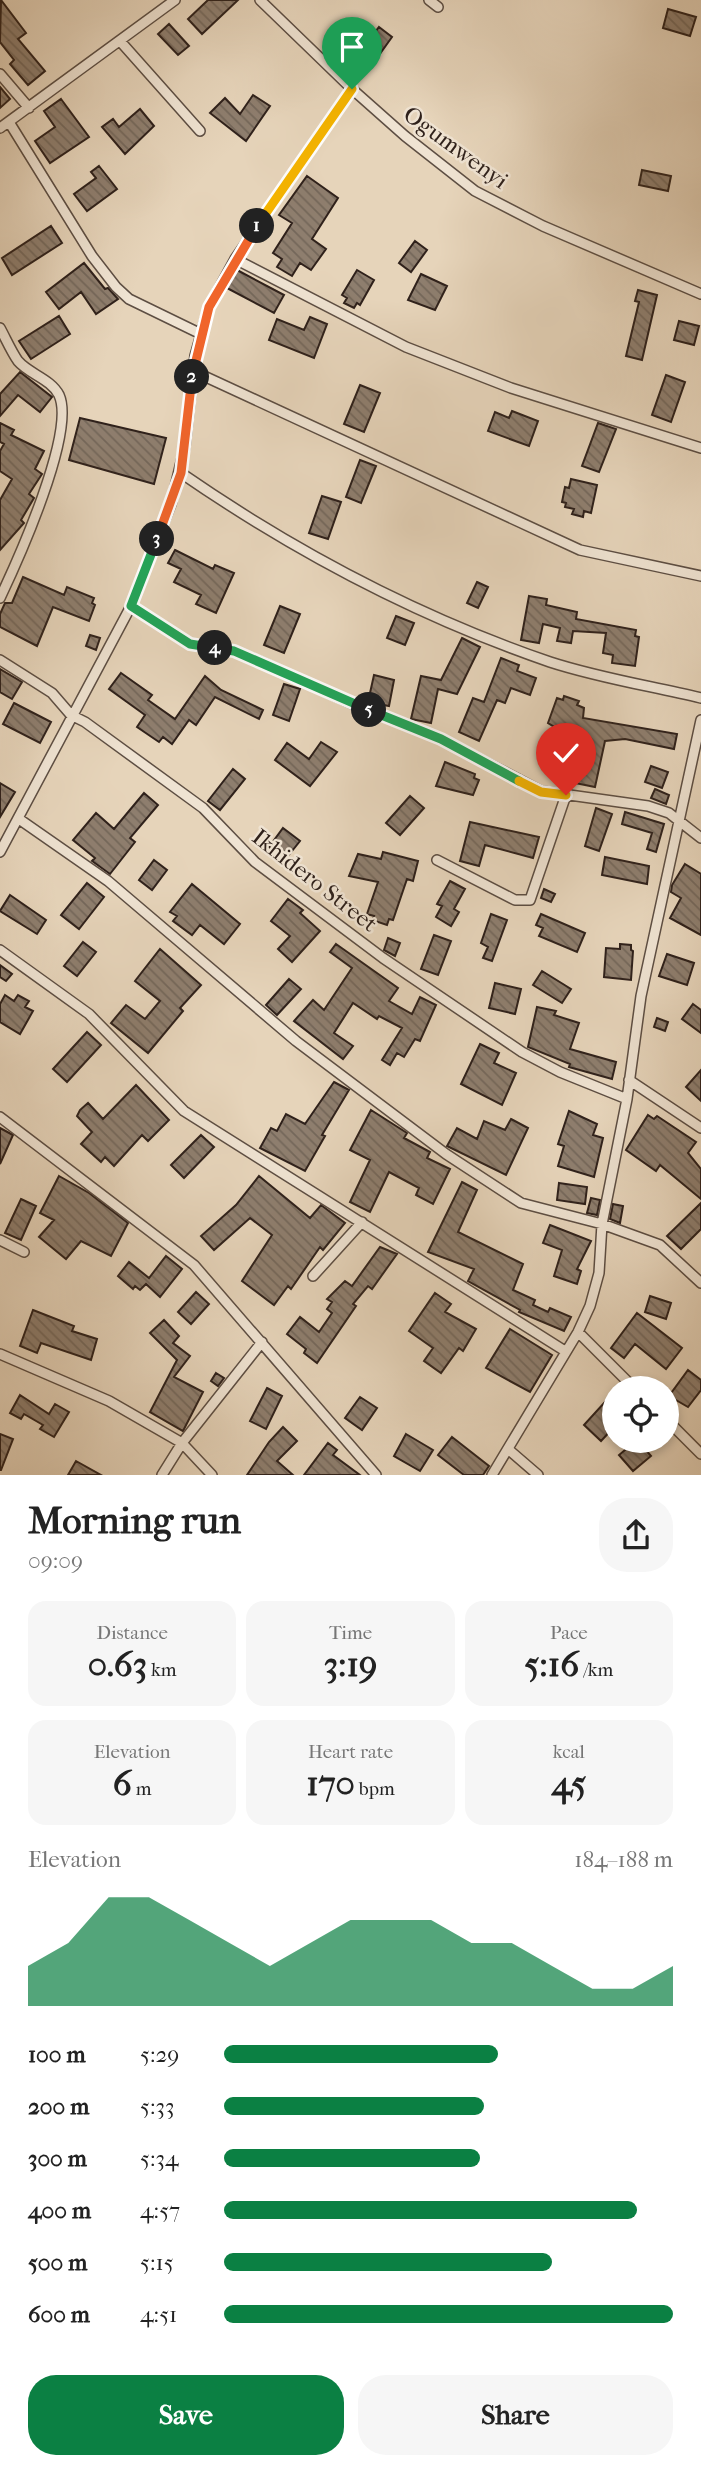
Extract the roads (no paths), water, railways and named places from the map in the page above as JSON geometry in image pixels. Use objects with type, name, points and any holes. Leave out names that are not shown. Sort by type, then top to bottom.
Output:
[{"type":"street","points":[[0,128],[175,0]]},
{"type":"street","name":"Ogumwenyi","points":[[260,0],[352,89],[405,136],[475,191],[543,226],[701,294]]},
{"type":"street","points":[[429,0],[438,8]]},
{"type":"street","points":[[120,41],[200,131]]},
{"type":"street","points":[[0,74],[29,107]]},
{"type":"street","points":[[0,852],[131,606],[181,473],[192,371],[209,307],[235,259],[352,89]]},
{"type":"street","points":[[9,122],[92,256],[116,287],[129,299],[201,334]]},
{"type":"street","points":[[235,259],[406,347],[512,388],[701,448]]},
{"type":"street","points":[[0,328],[19,362],[46,381],[58,393],[61,403],[60,446],[16,564],[0,597]]},
{"type":"street","points":[[192,371],[580,550],[701,576]]},
{"type":"street","points":[[181,473],[286,542],[365,583],[481,636],[553,663],[701,698]]},
{"type":"street","points":[[131,606],[190,644],[234,651],[355,705],[441,739],[541,792],[648,806],[669,813],[701,838]]},
{"type":"street","name":"Ikhidero Street","points":[[0,660],[52,693],[71,716],[85,722],[204,808],[255,862],[383,958],[522,1052],[560,1072],[627,1099]]},
{"type":"street","points":[[492,1475],[578,1332],[590,1306],[599,1273],[602,1224],[627,1099],[656,924],[681,825],[701,720]]},
{"type":"street","points":[[437,860],[515,900],[530,900],[566,795]]},
{"type":"street","points":[[19,819],[108,881],[296,1041],[446,1154],[521,1203],[602,1224],[660,1245],[701,1283]]},
{"type":"street","points":[[0,950],[89,1014],[184,1111],[565,1351]]},
{"type":"street","points":[[629,1080],[701,1128]]},
{"type":"street","points":[[0,1117],[186,1258],[376,1475]]},
{"type":"street","points":[[313,1276],[362,1222]]},
{"type":"street","points":[[0,1240],[24,1252]]},
{"type":"street","points":[[578,1332],[622,1376]]},
{"type":"street","points":[[162,1475],[181,1443],[262,1342]]},
{"type":"street","points":[[0,1354],[109,1401],[181,1443],[212,1475]]},
{"type":"street","points":[[679,1432],[701,1454]]},
{"type":"street","points":[[509,1450],[538,1475]]}]
